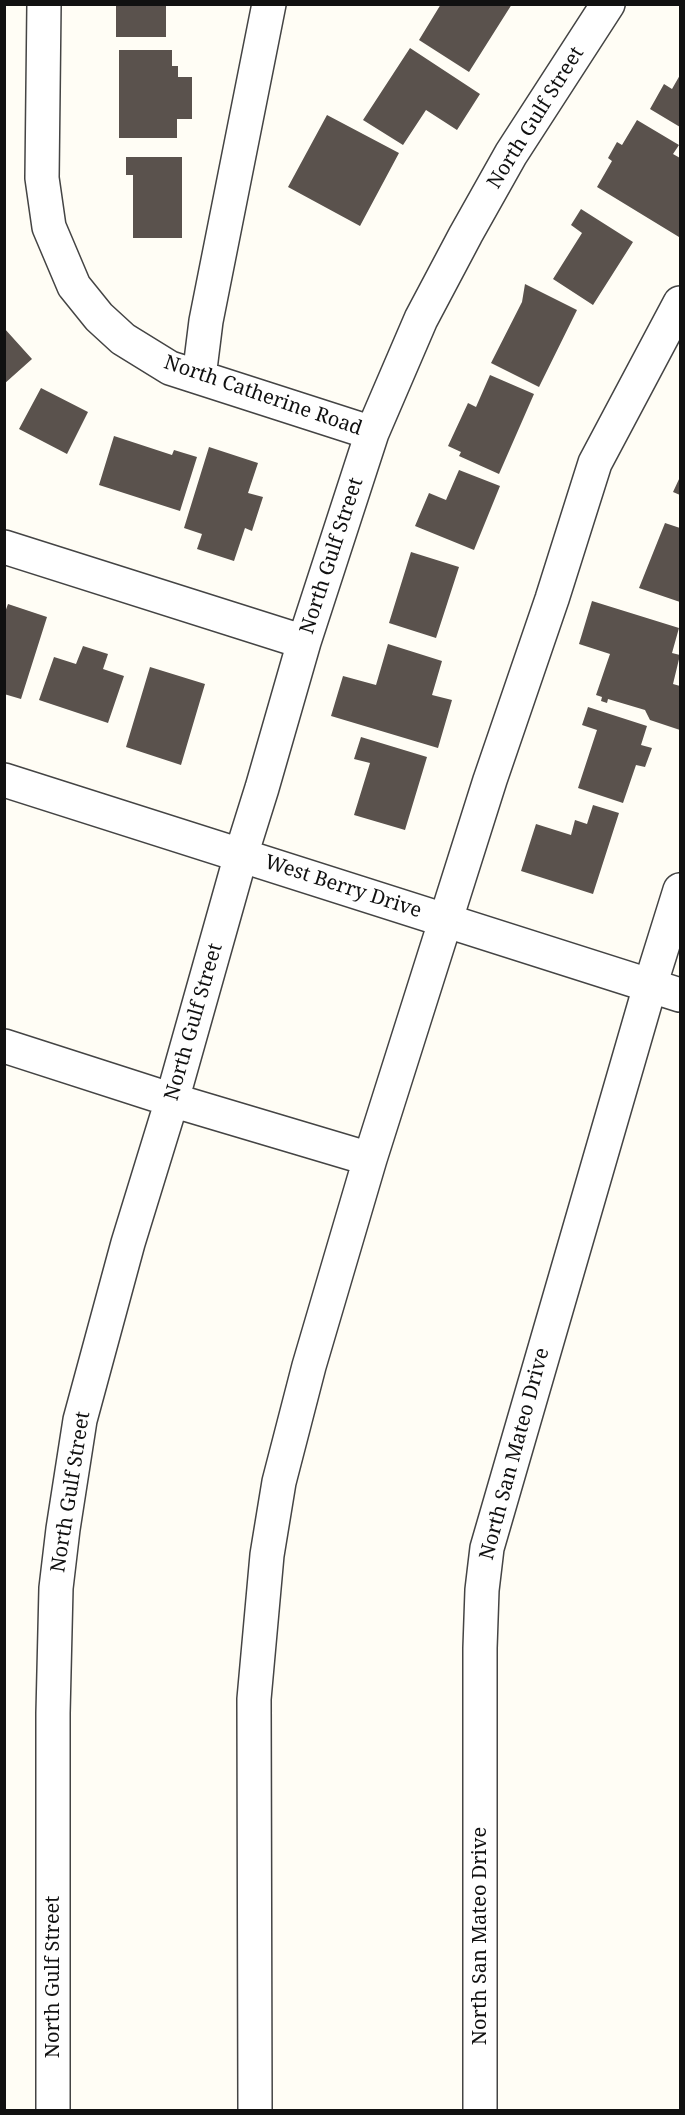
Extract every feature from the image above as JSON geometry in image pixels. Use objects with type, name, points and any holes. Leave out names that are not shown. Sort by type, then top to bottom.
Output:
[{"type":"street","name":"North Catherine Road","points":[[44,4],[42,178],[49,227],[74,285],[99,317],[123,339],[170,368],[372,433]]},
{"type":"street","points":[[199,377],[206,321],[269,4]]},
{"type":"street","name":"North Gulf Street","points":[[53,2110],[56,1588],[80,1420],[128,1243],[172,1100],[304,642],[372,433],[421,319],[466,234],[511,154],[608,4]]},
{"type":"street","points":[[255,2110],[254,1700],[267,1555],[279,1482],[309,1366],[370,1159],[447,920],[489,780],[552,599],[595,463],[681,303]]},
{"type":"street","points":[[4,547],[304,642]]},
{"type":"street","name":"West Berry Drive","points":[[4,780],[665,991]]},
{"type":"street","name":"North San Mateo Drive","points":[[480,2110],[480,1648],[482,1590],[487,1548],[665,991],[681,890]]},
{"type":"street","points":[[4,1046],[172,1100],[370,1159]]},
{"type":"building","points":[[116,4],[166,4],[166,37],[116,37]]},
{"type":"building","points":[[441,4],[512,4],[469,72],[419,40]]},
{"type":"building","points":[[410,48],[480,94],[457,130],[426,110],[403,145],[363,120]]},
{"type":"building","points":[[119,50],[172,50],[172,66],[178,66],[178,77],[192,77],[192,119],[177,119],[177,138],[119,138]]},
{"type":"building","points":[[680,75],[680,127],[650,109],[664,84],[672,89]]},
{"type":"building","points":[[327,115],[399,153],[360,226],[288,187]]},
{"type":"building","points":[[637,120],[679,145],[673,154],[680,158],[679,237],[597,187],[612,161],[608,158],[617,142],[622,145]]},
{"type":"building","points":[[126,157],[182,157],[182,238],[133,238],[133,175],[126,175]]},
{"type":"building","points":[[581,209],[633,242],[593,305],[553,279],[582,233],[571,225]]},
{"type":"building","points":[[525,284],[577,310],[539,387],[491,363],[522,302]]},
{"type":"building","points":[[4,328],[32,359],[4,384]]},
{"type":"building","points":[[490,375],[534,394],[499,474],[459,456],[461,452],[448,446],[468,403],[476,407]]},
{"type":"building","points":[[41,388],[88,412],[67,454],[19,429]]},
{"type":"building","points":[[114,436],[172,455],[174,450],[197,457],[180,511],[99,485]]},
{"type":"building","points":[[209,447],[258,463],[248,493],[263,497],[252,531],[245,528],[234,561],[197,549],[202,534],[184,528]]},
{"type":"building","points":[[459,470],[500,486],[474,550],[415,526],[429,493],[446,500]]},
{"type":"building","points":[[680,477],[680,495],[673,492]]},
{"type":"building","points":[[665,523],[680,528],[680,602],[639,588]]},
{"type":"building","points":[[411,552],[459,567],[436,638],[389,623]]},
{"type":"building","points":[[592,601],[679,628],[672,653],[680,655],[673,684],[680,686],[680,730],[650,720],[645,710],[608,699],[607,703],[601,701],[602,697],[596,695],[610,654],[579,644]]},
{"type":"building","points":[[8,604],[47,617],[21,699],[4,694],[4,615]]},
{"type":"building","points":[[388,644],[442,661],[432,695],[452,700],[438,748],[331,716],[343,676],[376,685]]},
{"type":"building","points":[[83,646],[108,654],[103,669],[124,676],[108,723],[39,700],[54,657],[76,664]]},
{"type":"building","points":[[150,667],[205,684],[181,765],[126,747]]},
{"type":"building","points":[[588,707],[647,726],[641,745],[652,748],[645,767],[636,765],[623,803],[578,788],[597,730],[582,725]]},
{"type":"building","points":[[361,737],[427,757],[405,830],[354,815],[370,763],[354,759]]},
{"type":"building","points":[[593,805],[619,813],[593,894],[521,871],[536,824],[571,835],[575,820],[587,824]]}]
